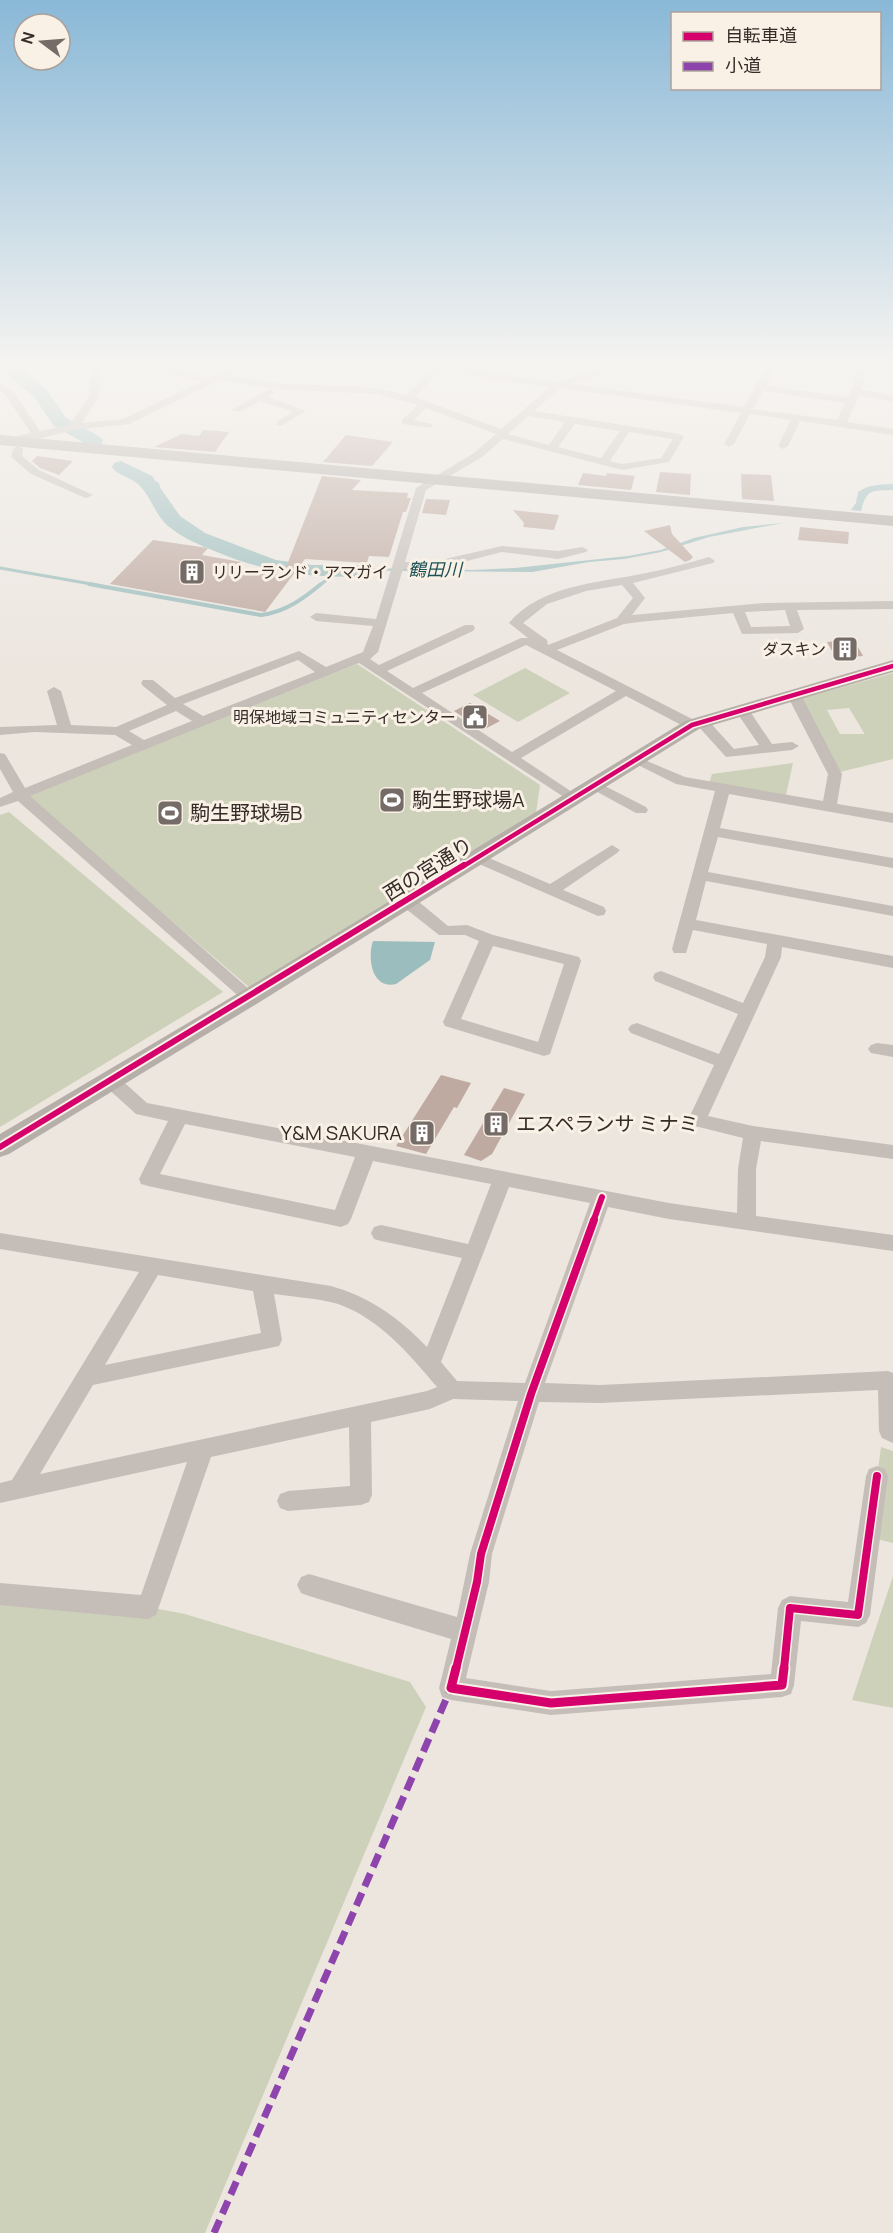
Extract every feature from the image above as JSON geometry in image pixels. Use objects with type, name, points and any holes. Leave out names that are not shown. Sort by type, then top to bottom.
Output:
[{"type":"main road","points":[[253,466],[893,521]]},
{"type":"main road","points":[[430,482],[893,527]]},
{"type":"street","points":[[28,466],[35,472],[87,495]]},
{"type":"street","points":[[0,804],[361,659],[372,652],[419,490],[459,466]]},
{"type":"street","points":[[513,550],[518,537]]},
{"type":"street","points":[[396,569],[432,566],[502,549],[558,555],[567,548],[582,550]]},
{"type":"street","points":[[709,561],[625,581],[584,588],[543,602],[515,623],[548,649],[626,692],[697,724],[731,754],[792,746]]},
{"type":"street","points":[[621,621],[639,598],[625,581]]},
{"type":"street","points":[[412,693],[525,641],[548,649],[621,621],[738,609],[893,605]]},
{"type":"street","points":[[738,609],[746,631],[798,629],[790,607]]},
{"type":"street","points":[[316,617],[381,623]]},
{"type":"street","points":[[378,670],[469,628]]},
{"type":"street","points":[[118,731],[175,704],[298,655],[325,673]]},
{"type":"street","points":[[361,659],[573,799]]},
{"type":"street","name":"西の宮通り","points":[[0,1147],[697,724],[893,666]]},
{"type":"street","points":[[148,682],[175,704],[203,722]]},
{"type":"street","points":[[54,691],[65,728]]},
{"type":"street","points":[[512,758],[626,692]]},
{"type":"street","points":[[794,695],[835,774],[829,807]]},
{"type":"street","points":[[742,710],[768,748]]},
{"type":"street","points":[[0,731],[65,728],[118,731],[144,746]]},
{"type":"street","points":[[0,757],[22,795],[250,997]]},
{"type":"street","points":[[635,760],[681,782],[893,818]]},
{"type":"street","points":[[595,785],[642,810]]},
{"type":"street","points":[[680,949],[723,789]]},
{"type":"street","points":[[710,831],[893,863]]},
{"type":"street","points":[[551,890],[612,850]]},
{"type":"street","points":[[477,858],[598,911]]},
{"type":"street","points":[[699,875],[893,911]]},
{"type":"street","points":[[407,901],[445,931],[467,930],[488,939],[573,961],[543,1050],[451,1022],[488,939]]},
{"type":"street","points":[[686,923],[893,962]]},
{"type":"street","points":[[775,940],[773,957],[697,1120],[753,1133],[893,1152]]},
{"type":"street","points":[[661,977],[748,1011]]},
{"type":"street","points":[[637,1029],[724,1063]]},
{"type":"street","points":[[111,1081],[142,1109],[179,1117],[367,1151],[669,1211],[893,1243]]},
{"type":"street","points":[[179,1117],[148,1179],[341,1219],[367,1151]]},
{"type":"street","points":[[746,1221],[747,1169],[753,1133]]},
{"type":"street","points":[[430,1365],[503,1178]]},
{"type":"street","points":[[602,1197],[531,1394],[481,1554],[477,1582],[451,1688],[551,1703],[782,1685],[790,1608],[858,1615],[877,1476]]},
{"type":"street","points":[[381,1233],[474,1253]]},
{"type":"street","points":[[0,1241],[316,1291],[354,1302],[383,1320],[430,1365],[452,1390]]},
{"type":"street","points":[[9,1491],[84,1378],[153,1266]]},
{"type":"street","points":[[84,1378],[272,1340],[262,1284]]},
{"type":"street","points":[[9,1491],[430,1400],[452,1390],[531,1394],[600,1394],[891,1380],[890,1431],[893,1433]]},
{"type":"street","points":[[288,1501],[361,1495],[360,1415]]},
{"type":"street","points":[[0,1594],[148,1607],[203,1449]]},
{"type":"street","points":[[309,1585],[465,1631]]},
{"type":"green space","points":[[357,664],[540,785],[536,813],[250,988],[28,798],[28,796]]},
{"type":"green space","points":[[525,668],[570,693],[518,722],[473,695]]},
{"type":"green space","points":[[893,673],[893,759],[840,772],[800,699]],"holes":[[[849,708],[864,733],[840,734],[827,710]]]},
{"type":"green space","points":[[793,763],[786,795],[709,783],[712,774]]},
{"type":"green space","points":[[9,812],[223,992],[0,1127],[0,815]]},
{"type":"green space","points":[[881,1447],[893,1451],[893,1543],[869,1537]]},
{"type":"green space","points":[[893,1576],[893,1708],[852,1700]]},
{"type":"green space","points":[[0,1594],[148,1607],[185,1614],[410,1682],[426,1707],[205,2233],[0,2233]]},
{"type":"water","points":[[121,466],[128,466],[159,483],[166,508],[174,519],[190,530],[270,563],[300,567],[473,570],[515,568],[628,556],[661,550],[694,538],[743,527],[783,523],[709,537],[661,552],[532,572],[298,570],[262,564],[167,522],[162,516],[151,483]]},
{"type":"water","points":[[893,484],[893,490],[871,492],[861,511],[851,510],[856,503],[858,492],[862,489],[875,485]]},
{"type":"water","points":[[373,941],[435,942],[430,960],[396,984],[388,985],[381,982],[373,971],[371,948]]},
{"type":"building","points":[[38,466],[68,466],[59,475]]},
{"type":"building","points":[[660,472],[691,474],[690,495],[656,492]]},
{"type":"building","points":[[583,473],[635,476],[631,490],[578,485]]},
{"type":"building","points":[[741,474],[771,475],[774,501],[742,499]]},
{"type":"building","points":[[322,476],[361,480],[352,490],[408,493],[407,498],[411,498],[406,512],[403,512],[389,557],[369,556],[367,563],[305,559],[265,612],[110,584],[153,540],[208,548],[202,555],[241,562],[235,568],[283,575]]},
{"type":"building","points":[[426,499],[450,500],[446,515],[422,513]]},
{"type":"building","points":[[513,510],[559,515],[554,530],[523,527],[524,523]]},
{"type":"building","points":[[670,525],[672,534],[693,557],[690,560],[685,562],[644,531]]},
{"type":"building","points":[[800,527],[849,532],[848,544],[798,540]]},
{"type":"building","name":"ダスキン","points":[[854,640],[863,656],[836,658],[827,642]]},
{"type":"building","name":"明保地域コミュニティセンター","points":[[470,703],[500,721],[483,730],[454,711]]},
{"type":"building","points":[[441,1075],[471,1083],[457,1108],[454,1107],[426,1154],[396,1146]]},
{"type":"building","name":"エスペランサ ミナミ","points":[[504,1088],[525,1094],[492,1154],[481,1161],[464,1155]]},
{"type":"waterway","name":"鶴田川","points":[[121,467],[145,480],[173,520],[198,537],[253,560],[275,566],[312,571],[361,571]]},
{"type":"waterway","points":[[0,568],[97,585]]},
{"type":"waterway","points":[[320,585],[338,571]]},
{"type":"waterway","points":[[89,584],[261,615],[293,604],[321,584]]},
{"type":"marked path","points":[[214,2233],[451,1688]]},
{"type":"cycle path","points":[[0,1147],[250,997],[692,725],[893,666]]},
{"type":"cycle path","points":[[602,1197],[531,1394],[481,1554],[477,1582],[451,1688],[551,1703],[782,1685],[790,1608],[858,1615],[877,1476]]},
{"type":"place","name":"リリーランド・アマガイ","points":[[192,572]]},
{"type":"place","name":"ダスキン","points":[[845,649]]},
{"type":"place","name":"明保地域コミュニティセンター","points":[[475,717]]},
{"type":"place","name":"駒生野球場A","points":[[392,800]]},
{"type":"place","name":"駒生野球場B","points":[[170,813]]},
{"type":"place","name":"エスペランサ ミナミ","points":[[496,1124]]},
{"type":"place","name":"Y&M SAKURA","points":[[422,1133]]}]
